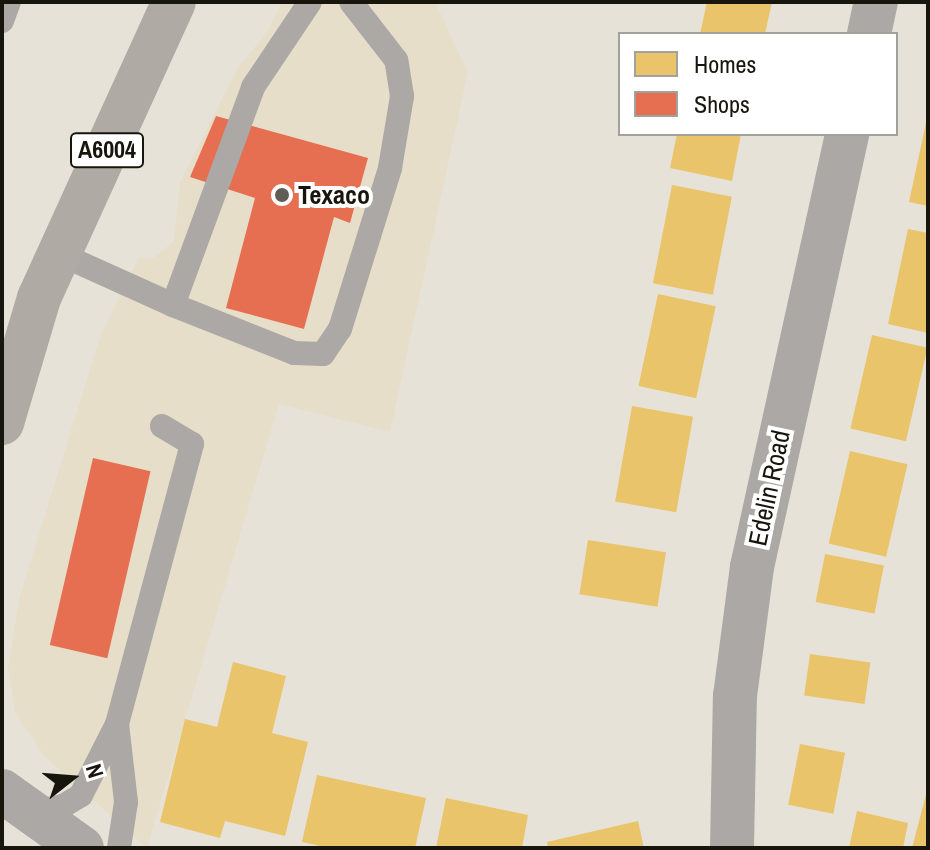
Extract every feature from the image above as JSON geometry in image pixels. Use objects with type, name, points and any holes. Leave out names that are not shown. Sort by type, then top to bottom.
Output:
[{"type":"main road","name":"A6004","points":[[2,423],[39,298],[174,2]]},
{"type":"main road","name":"A6004","points":[[2,346],[39,298]]},
{"type":"street","points":[[869,32],[876,2]]},
{"type":"street","name":"Edelin Road","points":[[732,848],[735,696],[752,567],[847,136]]},
{"type":"street","points":[[17,802],[82,848]]},
{"type":"lane","points":[[2,21],[9,2]]},
{"type":"lane","points":[[173,305],[253,87],[310,2]]},
{"type":"lane","points":[[60,254],[173,305],[294,353],[323,354],[340,329],[390,168],[402,96],[396,60],[351,2]]},
{"type":"lane","points":[[17,802],[63,806],[81,795],[117,724],[192,444],[162,426]]},
{"type":"lane","points":[[117,724],[126,802],[119,848]]},
{"type":"shaded area","points":[[282,2],[435,2],[468,72],[390,432],[279,404],[147,848],[45,757],[15,712],[8,669],[19,599],[100,337],[138,258],[152,259],[174,241],[180,182],[237,69],[267,32]]},
{"type":"building: Homes","points":[[707,2],[772,2],[765,32],[700,32]]},
{"type":"building: Homes","points":[[928,118],[928,206],[909,202]]},
{"type":"building: Homes","points":[[677,136],[741,136],[732,181],[670,168]]},
{"type":"building: Homes","points":[[672,185],[732,197],[713,295],[653,283]]},
{"type":"building: Homes","points":[[908,229],[928,233],[928,333],[888,324]]},
{"type":"building: Homes","points":[[658,294],[716,306],[696,398],[638,386]]},
{"type":"building: Homes","points":[[872,335],[928,348],[906,441],[850,429]]},
{"type":"building: Homes","points":[[632,406],[693,417],[676,512],[615,502]]},
{"type":"building: Homes","points":[[850,451],[907,464],[886,557],[829,544]]},
{"type":"building: Homes","points":[[588,540],[666,552],[657,607],[579,594]]},
{"type":"building: Homes","points":[[825,554],[884,565],[875,614],[816,602]]},
{"type":"building: Homes","points":[[810,654],[870,662],[865,704],[804,696]]},
{"type":"building: Homes","points":[[233,662],[286,676],[272,733],[308,742],[285,836],[225,821],[220,838],[160,822],[185,719],[217,727]]},
{"type":"building: Homes","points":[[800,744],[845,753],[833,814],[788,805]]},
{"type":"building: Homes","points":[[317,775],[426,798],[415,848],[329,848],[302,842]]},
{"type":"building: Homes","points":[[927,791],[928,848],[912,848]]},
{"type":"building: Homes","points":[[446,798],[528,815],[522,848],[436,848]]},
{"type":"building: Homes","points":[[857,811],[908,823],[903,848],[849,848]]},
{"type":"building: Homes","points":[[638,821],[644,848],[548,848],[547,842]]},
{"type":"building: Shops","points":[[216,116],[368,158],[350,223],[334,217],[304,329],[226,308],[255,198],[190,177]]},
{"type":"building: Shops","points":[[93,458],[150,471],[107,658],[50,645]]},
{"type":"place","name":"Texaco","points":[[282,195]]}]
